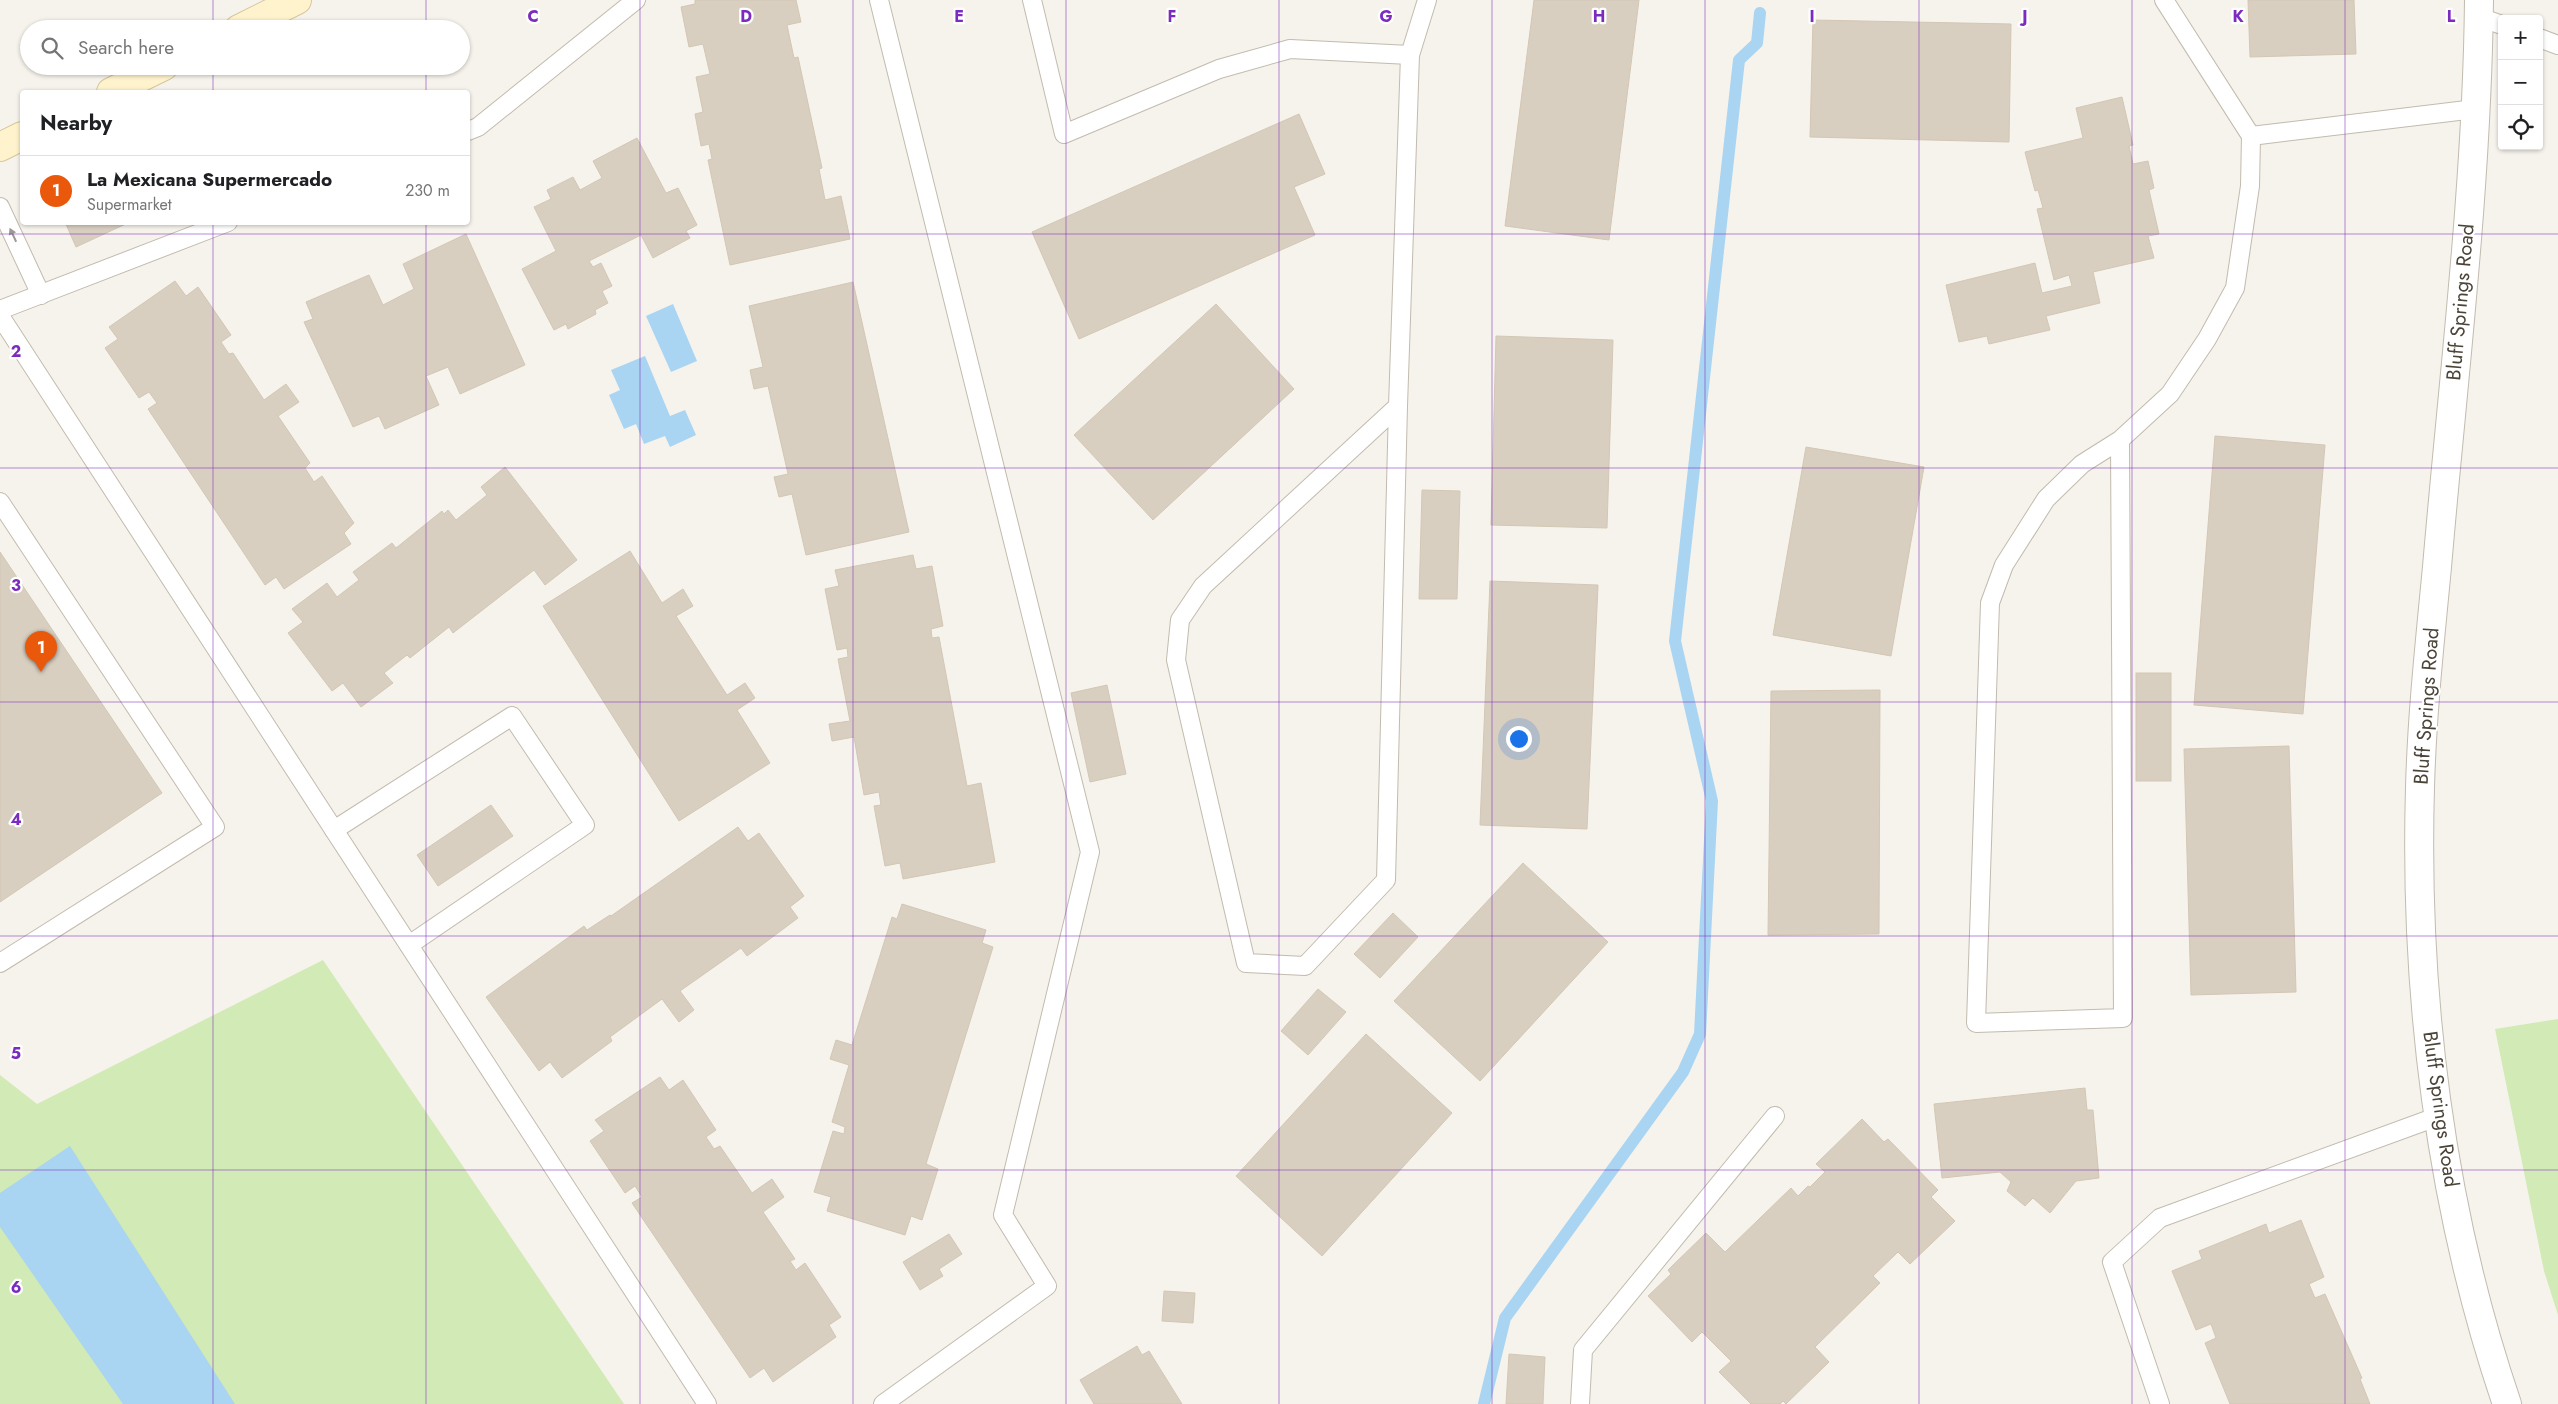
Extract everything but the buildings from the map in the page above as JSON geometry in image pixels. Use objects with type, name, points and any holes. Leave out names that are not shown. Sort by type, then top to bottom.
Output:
[{"type":"main road","points":[[258,20],[298,0]]},
{"type":"main road","points":[[115,90],[146,75]]},
{"type":"main road","points":[[0,147],[20,137]]},
{"type":"street","name":"Bluff Springs Road","points":[[2487,14],[2476,110],[2426,690],[2420,787],[2420,884],[2423,968],[2439,1116],[2460,1228],[2477,1303],[2506,1404]]},
{"type":"lane","points":[[470,130],[478,127],[636,0]]},
{"type":"lane","points":[[879,0],[1090,852],[1003,1214],[1047,1286],[883,1404]]},
{"type":"lane","points":[[1032,0],[1064,134],[1220,69],[1290,49],[1410,55]]},
{"type":"lane","points":[[1398,406],[1204,586],[1180,620],[1176,660],[1246,962],[1305,966],[1386,880],[1398,406],[1410,55],[1427,0]]},
{"type":"lane","points":[[2120,440],[2123,1018],[1976,1023],[1990,603],[2004,565],[2046,499],[2082,464],[2120,440],[2170,394],[2207,339],[2235,288],[2250,186],[2251,136],[2164,0]]},
{"type":"lane","points":[[2543,39],[2558,45]]},
{"type":"lane","points":[[2251,136],[2476,110]]},
{"type":"lane","points":[[0,206],[41,294]]},
{"type":"lane","points":[[0,310],[220,225]]},
{"type":"lane","points":[[0,316],[707,1404]]},
{"type":"lane","points":[[0,502],[215,827],[0,963]]},
{"type":"lane","points":[[334,830],[512,716],[585,825],[409,945]]},
{"type":"lane","points":[[1580,1404],[1583,1350],[1775,1116]]},
{"type":"lane","points":[[2160,1404],[2112,1262],[2160,1218],[2439,1116]]},
{"type":"green space","points":[[323,960],[624,1404],[0,1404],[0,1075],[37,1104]]},
{"type":"green space","points":[[2558,1019],[2558,1315],[2544,1271],[2495,1029]]},
{"type":"water","points":[[673,304],[697,361],[671,372],[646,316]]},
{"type":"water","points":[[645,356],[670,416],[685,410],[696,435],[670,447],[665,436],[644,444],[636,424],[624,429],[609,395],[620,390],[611,370]]},
{"type":"water","points":[[70,1146],[235,1404],[123,1404],[0,1227],[0,1193]]},
{"type":"waterway","points":[[1484,1404],[1505,1318],[1683,1072],[1700,1034],[1712,801],[1675,641],[1739,60],[1757,43],[1760,13]]},
{"type":"place","name":"La Mexicana Supermercado","points":[[41,672]]}]
